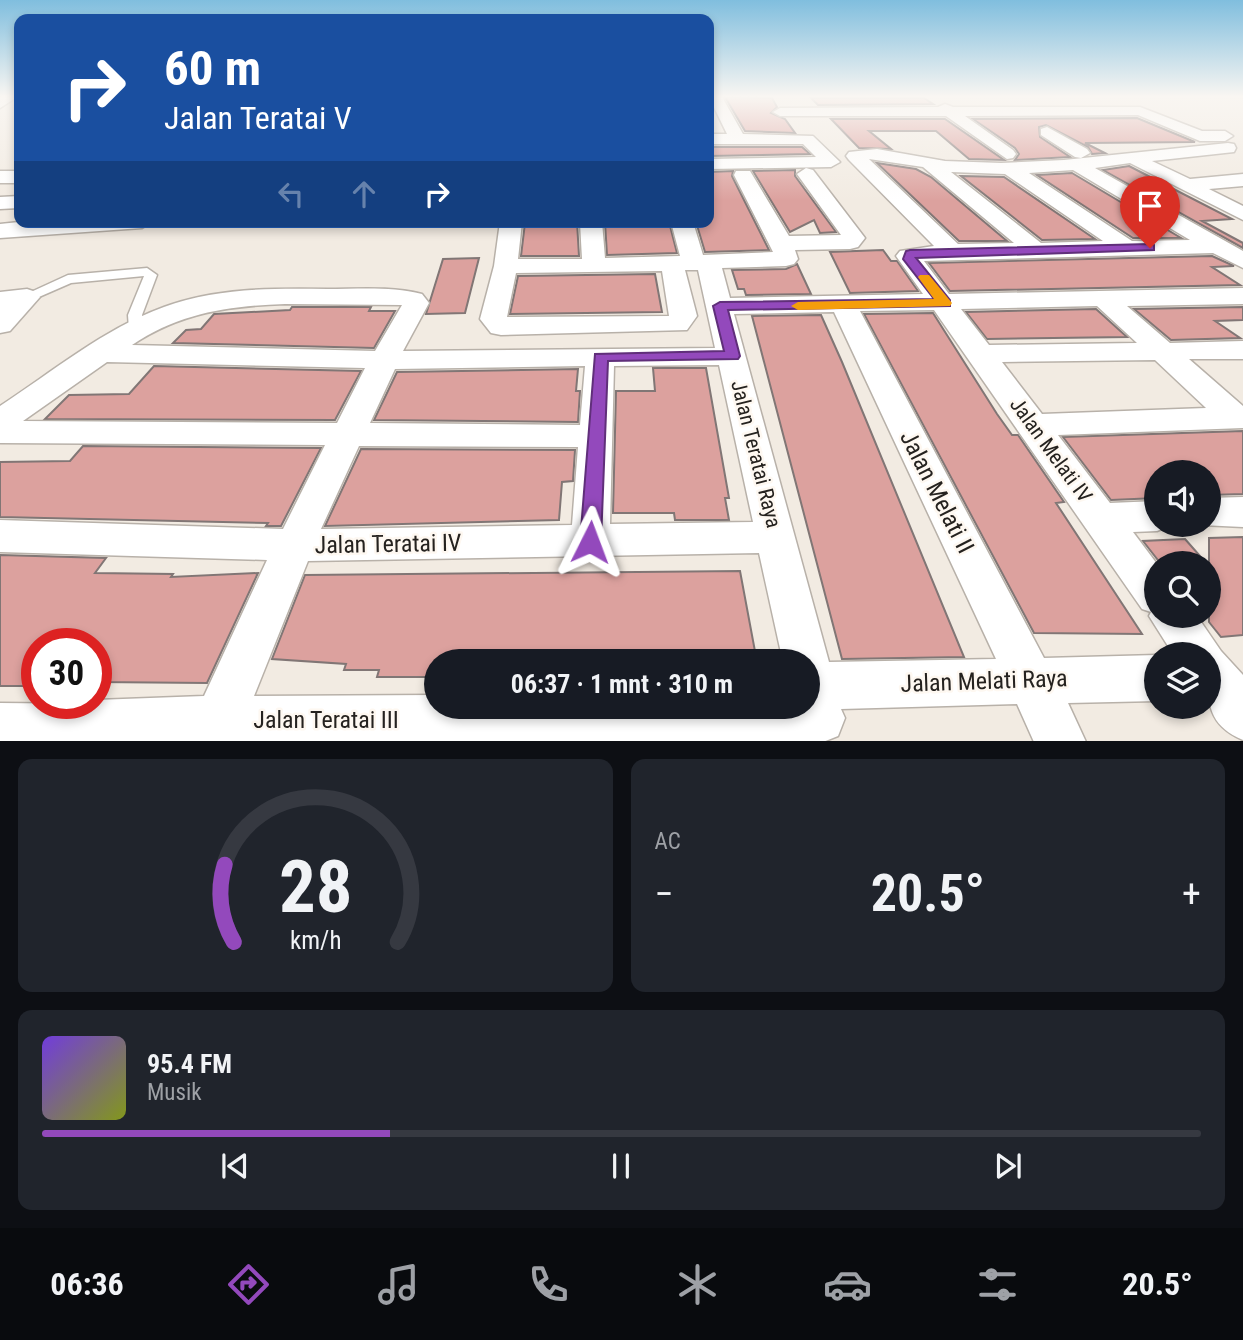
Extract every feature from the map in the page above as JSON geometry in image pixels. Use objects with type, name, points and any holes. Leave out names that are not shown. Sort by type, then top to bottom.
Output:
[{"type":"street","points":[[734,132],[738,139]]},
{"type":"street","points":[[797,132],[801,138]]},
{"type":"street","points":[[946,132],[1011,132]]},
{"type":"street","points":[[974,132],[1008,161],[1128,248]]},
{"type":"street","points":[[1073,132],[1041,132],[1080,160],[1243,261]]},
{"type":"street","points":[[1150,132],[1189,132],[1206,137],[1243,135]]},
{"type":"street","points":[[714,139],[801,138],[811,140],[831,162],[714,164]]},
{"type":"street","points":[[1217,246],[952,251],[855,156],[867,155],[930,164],[1133,158],[1238,147]]},
{"type":"street","points":[[1205,149],[1243,167]]},
{"type":"street","points":[[1133,158],[1243,214]]},
{"type":"street","points":[[930,164],[1036,250]]},
{"type":"street","points":[[714,176],[869,172]]},
{"type":"street","points":[[782,243],[850,242],[854,238],[806,174]]},
{"type":"street","points":[[506,266],[782,261],[788,257],[782,243],[743,175]]},
{"type":"street","points":[[1190,185],[1243,180]]},
{"type":"street","points":[[510,228],[506,266],[493,319],[496,324],[509,328],[677,324],[684,316],[692,264],[683,228]]},
{"type":"street","points":[[591,228],[594,266]]},
{"type":"street","name":"Jalan Melati IV","points":[[952,251],[908,256],[1144,578]]},
{"type":"street","name":"Jalan Teratai Raya","points":[[692,264],[720,306],[803,649]]},
{"type":"street","points":[[720,306],[844,306],[1243,296]]},
{"type":"street","points":[[0,300],[27,297]]},
{"type":"street","points":[[0,325],[27,297]]},
{"type":"street","points":[[0,421],[136,329],[177,311],[238,299],[413,299],[416,303],[384,359],[294,545],[219,721]]},
{"type":"street","points":[[1104,299],[1240,417]]},
{"type":"street","name":"Jalan Melati II","points":[[844,306],[1061,741]]},
{"type":"street","points":[[982,354],[1243,350]]},
{"type":"street","points":[[101,353],[384,359],[733,356]]},
{"type":"street","points":[[590,542],[600,357]]},
{"type":"street","points":[[1033,425],[1240,417]]},
{"type":"street","points":[[0,432],[596,436]]},
{"type":"street","points":[[1221,513],[1243,512]]},
{"type":"street","points":[[1100,518],[1144,516]]},
{"type":"street","name":"Jalan Teratai IV","points":[[0,536],[294,545],[776,537]]},
{"type":"street","points":[[1181,628],[1192,642]]},
{"type":"street","name":"Jalan Melati Raya","points":[[820,694],[1030,679],[1144,678]]},
{"type":"street","points":[[1221,680],[1243,715]]},
{"type":"street","name":"Jalan Teratai III","points":[[0,728],[219,721],[548,730],[629,719]]},
{"type":"lane","points":[[27,297],[68,279],[147,272],[151,275],[135,315],[136,329]]},
{"type":"building","points":[[843,132],[870,132],[891,149],[859,148]]},
{"type":"building","points":[[937,132],[963,132],[1004,160],[969,159]]},
{"type":"building","points":[[991,132],[1039,132],[1040,137],[1070,157],[1015,160],[1019,154],[1015,148]]},
{"type":"building","points":[[1059,132],[1170,132],[1195,142],[1085,143],[1105,153],[1092,154],[1088,147]]},
{"type":"building","points":[[714,147],[802,147],[810,154],[714,156]]},
{"type":"building","points":[[877,163],[916,169],[931,177],[1007,241],[959,241]]},
{"type":"building","points":[[1129,166],[1232,219],[1202,221],[1243,243],[1243,248],[1103,170]]},
{"type":"building","points":[[795,170],[795,176],[836,232],[820,233],[814,220],[790,232],[753,171]]},
{"type":"building","points":[[733,171],[732,176],[769,250],[705,252],[698,228],[714,228],[714,172]]},
{"type":"building","points":[[1072,173],[1181,238],[1133,238],[1037,175]]},
{"type":"building","points":[[961,176],[1004,177],[1095,239],[1042,240]]},
{"type":"building","points":[[524,228],[577,228],[579,256],[521,256]]},
{"type":"building","points":[[605,228],[671,228],[677,253],[607,255]]},
{"type":"building","points":[[883,250],[891,261],[897,261],[918,291],[850,293],[830,252]]},
{"type":"building","points":[[1212,256],[1234,266],[1212,267],[1240,285],[950,291],[929,263]]},
{"type":"building","points":[[479,258],[465,313],[426,314],[443,259]]},
{"type":"building","points":[[797,264],[811,294],[746,295],[744,289],[738,289],[732,270],[786,269]]},
{"type":"building","points":[[655,274],[662,312],[510,314],[518,276]]},
{"type":"building","points":[[292,307],[371,307],[369,311],[395,311],[374,348],[173,343],[186,330],[201,329],[214,314],[290,310]]},
{"type":"building","points":[[1243,307],[1243,320],[1215,321],[1240,338],[1171,340],[1134,309]]},
{"type":"building","points":[[1096,309],[1127,337],[987,339],[966,312]]},
{"type":"building","points":[[933,313],[997,414],[1012,435],[1018,435],[1064,502],[1056,503],[1142,634],[1034,633],[864,314]]},
{"type":"building","points":[[821,315],[964,657],[842,659],[752,316]]},
{"type":"building","points":[[154,366],[361,371],[335,420],[45,419],[69,395],[129,394]]},
{"type":"building","points":[[653,368],[706,368],[729,498],[725,498],[729,520],[675,520],[674,513],[613,513],[616,391],[655,391]]},
{"type":"building","points":[[578,369],[578,422],[374,420],[397,372]]},
{"type":"building","points":[[1243,431],[1243,494],[1221,495],[1221,460],[1144,460],[1144,499],[1111,500],[1063,437]]},
{"type":"building","points":[[83,446],[321,448],[281,526],[266,526],[268,523],[0,517],[0,462],[70,461]]},
{"type":"building","points":[[361,449],[575,450],[573,481],[562,482],[559,520],[325,526]]},
{"type":"building","points":[[1243,537],[1243,635],[1221,637],[1214,628],[1221,628],[1221,551],[1209,551],[1209,538]]},
{"type":"building","points":[[1185,539],[1196,551],[1151,551],[1143,541]]},
{"type":"building","points":[[0,555],[106,558],[95,573],[173,574],[171,577],[258,573],[207,683],[112,682],[112,628],[21,628],[21,686],[0,686]]},
{"type":"building","points":[[740,571],[755,649],[424,649],[424,677],[377,677],[379,670],[344,670],[346,664],[272,659],[305,575]]},
{"type":"slow traffic","points":[[798,306],[945,303],[924,277]]},
{"type":"route","points":[[590,542],[600,357],[733,356],[720,306],[945,303],[909,259],[908,256],[915,253],[1150,248]]}]
